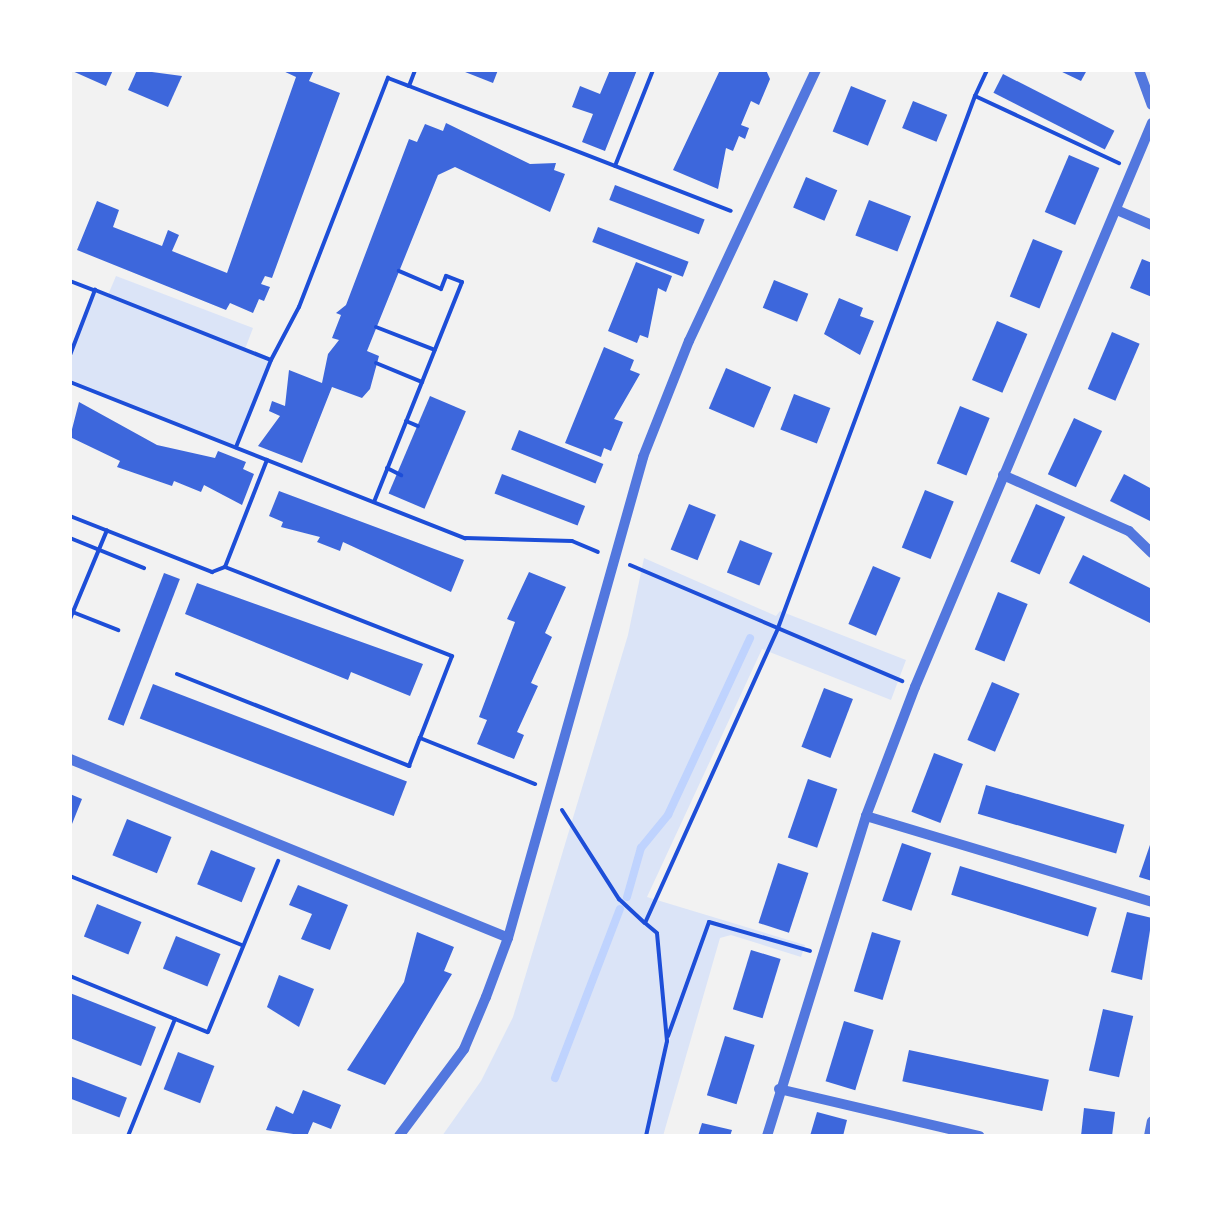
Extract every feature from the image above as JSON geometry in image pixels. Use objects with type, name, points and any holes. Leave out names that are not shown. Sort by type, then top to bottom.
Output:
[{"type":"street","points":[[399,1136],[464,1049],[508,938],[612,556],[644,456],[745,216],[816,70]]},
{"type":"street","points":[[1139,70],[1152,104]]},
{"type":"street","points":[[767,1136],[866,816],[915,687],[1137,171],[1152,123]]},
{"type":"street","points":[[1119,212],[1152,226]]},
{"type":"street","points":[[1003,475],[1129,531],[1152,553]]},
{"type":"street","points":[[70,758],[508,938]]},
{"type":"street","points":[[866,816],[1152,902]]},
{"type":"street","points":[[780,1089],[980,1136]]},
{"type":"street","points":[[1149,1136],[1152,1121]]},
{"type":"path","points":[[236,448],[271,360],[299,307],[392,70]]},
{"type":"path","points":[[409,86],[415,70]]},
{"type":"path","points":[[615,166],[653,70]]},
{"type":"path","points":[[645,923],[778,628],[987,70]]},
{"type":"path","points":[[388,78],[745,216]]},
{"type":"path","points":[[975,96],[1137,171]]},
{"type":"path","points":[[374,502],[462,282],[446,276],[441,289],[398,271]]},
{"type":"path","points":[[70,281],[271,360]]},
{"type":"path","points":[[70,355],[96,290]]},
{"type":"path","points":[[376,327],[435,350]]},
{"type":"path","points":[[376,363],[422,382]]},
{"type":"path","points":[[70,382],[465,538],[572,541],[915,687]]},
{"type":"path","points":[[406,421],[418,426]]},
{"type":"path","points":[[225,567],[267,460]]},
{"type":"path","points":[[387,468],[401,475]]},
{"type":"path","points":[[70,516],[212,572],[225,567],[452,656],[409,766],[177,674]]},
{"type":"path","points":[[70,618],[106,530]]},
{"type":"path","points":[[70,538],[144,568]]},
{"type":"path","points":[[71,611],[118,630]]},
{"type":"path","points":[[420,738],[549,790],[619,899],[657,933],[667,1041]]},
{"type":"path","points":[[70,976],[208,1032],[284,846]]},
{"type":"path","points":[[70,876],[244,946]]},
{"type":"path","points":[[646,1136],[667,1041],[709,922],[822,954]]},
{"type":"path","points":[[128,1136],[175,1019]]},
{"type":"shaded area","points":[[116,276],[253,328],[245,349],[270,359],[237,448],[70,382],[70,354],[96,290],[108,295]]},
{"type":"shaded area","points":[[644,558],[776,616],[780,611],[906,660],[891,700],[762,649],[647,897],[805,945],[801,957],[731,935],[720,938],[663,1136],[442,1136],[481,1081],[513,1017],[628,635]]},
{"type":"building","points":[[70,70],[113,70],[106,86]]},
{"type":"building","points":[[137,70],[182,76],[168,107],[128,90]]},
{"type":"building","points":[[281,70],[314,70],[309,81],[340,93],[272,278],[265,276],[261,284],[270,287],[253,313],[230,303],[226,310],[77,250],[97,201],[119,210],[113,227],[162,246],[168,230],[179,235],[172,251],[227,273],[296,77]]},
{"type":"building","points":[[460,70],[498,70],[493,83]]},
{"type":"building","points":[[610,70],[637,70],[605,151],[582,142],[593,114],[572,107],[580,86],[600,94]]},
{"type":"building","points":[[720,70],[766,70],[770,79],[759,105],[751,101],[741,125],[749,128],[745,139],[739,136],[733,151],[726,148],[718,189],[673,170]]},
{"type":"building","points":[[1058,70],[1087,70],[1081,81]]},
{"type":"building","points":[[1003,74],[1114,131],[1105,149],[993,93]]},
{"type":"building","points":[[851,86],[886,100],[868,146],[833,131]]},
{"type":"building","points":[[913,101],[947,115],[936,142],[902,128]]},
{"type":"building","points":[[446,123],[530,164],[556,163],[554,170],[565,174],[550,212],[455,167],[438,175],[367,351],[379,356],[370,389],[362,398],[332,387],[302,463],[258,446],[280,416],[269,411],[272,401],[285,406],[289,370],[322,383],[328,354],[339,340],[332,338],[341,315],[336,313],[346,305],[409,139],[417,142],[425,124],[443,131]]},
{"type":"building","points":[[1069,155],[1099,168],[1075,225],[1045,212]]},
{"type":"building","points":[[806,177],[837,190],[824,221],[793,207]]},
{"type":"building","points":[[615,185],[705,219],[699,234],[609,200]]},
{"type":"building","points":[[869,200],[911,216],[897,252],[855,235]]},
{"type":"building","points":[[598,227],[689,262],[683,277],[592,242]]},
{"type":"building","points":[[1033,239],[1063,251],[1039,308],[1010,296]]},
{"type":"building","points":[[1142,259],[1152,263],[1152,297],[1130,288]]},
{"type":"building","points":[[636,262],[672,276],[666,292],[658,288],[648,338],[640,335],[637,343],[608,331]]},
{"type":"building","points":[[774,280],[808,294],[797,322],[763,308]]},
{"type":"building","points":[[839,298],[863,308],[860,316],[874,321],[860,355],[824,334]]},
{"type":"building","points":[[997,321],[1027,334],[1002,393],[972,380]]},
{"type":"building","points":[[1112,332],[1140,344],[1115,401],[1088,389]]},
{"type":"building","points":[[604,347],[634,360],[630,370],[640,374],[614,419],[623,422],[611,451],[604,448],[601,457],[565,443]]},
{"type":"building","points":[[726,368],[771,387],[754,428],[709,409]]},
{"type":"building","points":[[794,394],[830,408],[817,443],[780,429]]},
{"type":"building","points":[[430,396],[466,411],[424,509],[389,494]]},
{"type":"building","points":[[79,402],[157,445],[215,458],[218,451],[246,462],[243,469],[254,474],[242,505],[204,485],[201,492],[174,481],[172,486],[117,467],[120,461],[70,437]]},
{"type":"building","points":[[960,406],[990,418],[966,475],[937,463]]},
{"type":"building","points":[[1074,418],[1102,431],[1076,487],[1048,474]]},
{"type":"building","points":[[519,430],[603,464],[596,484],[511,449]]},
{"type":"building","points":[[502,474],[585,506],[578,525],[494,494]]},
{"type":"building","points":[[1124,474],[1152,489],[1152,522],[1110,501]]},
{"type":"building","points":[[925,490],[954,502],[931,559],[902,547]]},
{"type":"building","points":[[279,491],[464,560],[451,592],[343,542],[340,551],[317,542],[320,537],[281,527],[283,522],[269,516]]},
{"type":"building","points":[[689,504],[716,515],[698,560],[671,549]]},
{"type":"building","points":[[1036,504],[1065,517],[1040,575],[1010,562]]},
{"type":"building","points":[[740,540],[772,553],[759,586],[727,572]]},
{"type":"building","points":[[1083,555],[1152,589],[1152,624],[1069,583]]},
{"type":"building","points":[[873,566],[901,578],[876,636],[848,624]]},
{"type":"building","points":[[529,572],[566,587],[545,633],[552,637],[531,683],[538,686],[517,732],[524,735],[514,759],[477,744],[487,720],[479,717],[515,622],[507,619]]},
{"type":"building","points":[[164,573],[180,579],[124,726],[108,720]]},
{"type":"building","points":[[197,583],[423,664],[410,696],[351,672],[348,680],[185,614]]},
{"type":"building","points":[[998,592],[1028,604],[1004,661],[975,649]]},
{"type":"building","points":[[992,682],[1020,694],[995,752],[967,740]]},
{"type":"building","points":[[153,684],[407,781],[394,816],[140,719]]},
{"type":"building","points":[[824,688],[853,699],[830,758],[801,747]]},
{"type":"building","points":[[934,753],[963,764],[940,823],[911,812]]},
{"type":"building","points":[[808,779],[837,789],[817,848],[788,838]]},
{"type":"building","points":[[986,785],[1124,825],[1116,854],[978,814]]},
{"type":"building","points":[[70,794],[82,799],[70,829]]},
{"type":"building","points":[[127,819],[172,837],[157,873],[112,855]]},
{"type":"building","points":[[1152,839],[1152,881],[1139,877]]},
{"type":"building","points":[[902,843],[931,853],[911,911],[882,901]]},
{"type":"building","points":[[211,850],[256,868],[242,902],[197,884]]},
{"type":"building","points":[[778,863],[808,873],[789,933],[759,923]]},
{"type":"building","points":[[960,866],[1097,908],[1088,936],[951,895]]},
{"type":"building","points":[[298,885],[348,905],[330,950],[301,939],[312,914],[289,905]]},
{"type":"building","points":[[97,904],[142,922],[128,954],[84,936]]},
{"type":"building","points":[[1127,912],[1152,918],[1142,980],[1111,972]]},
{"type":"building","points":[[417,932],[454,947],[444,971],[452,974],[385,1085],[347,1070],[404,982]]},
{"type":"building","points":[[872,932],[901,941],[883,1000],[854,991]]},
{"type":"building","points":[[176,936],[221,954],[207,986],[163,968]]},
{"type":"building","points":[[751,950],[781,959],[763,1018],[733,1009]]},
{"type":"building","points":[[279,975],[314,989],[299,1027],[267,1007]]},
{"type":"building","points":[[70,993],[156,1027],[141,1066],[70,1038]]},
{"type":"building","points":[[1103,1009],[1133,1016],[1119,1077],[1089,1070]]},
{"type":"building","points":[[844,1021],[874,1030],[855,1090],[826,1081]]},
{"type":"building","points":[[725,1036],[755,1045],[737,1104],[707,1095]]},
{"type":"building","points":[[909,1050],[1049,1080],[1042,1111],[902,1081]]},
{"type":"building","points":[[178,1052],[214,1066],[200,1103],[164,1089]]},
{"type":"building","points":[[70,1076],[127,1098],[119,1117],[70,1098]]},
{"type":"building","points":[[303,1090],[341,1105],[331,1129],[313,1122],[307,1136],[266,1130],[276,1106],[293,1114]]},
{"type":"building","points":[[1084,1108],[1115,1112],[1112,1136],[1081,1136]]},
{"type":"building","points":[[817,1112],[847,1120],[843,1136],[810,1136]]},
{"type":"building","points":[[702,1123],[732,1130],[730,1136],[698,1136]]},
{"type":"waterway","points":[[627,897],[641,848],[668,815],[750,638]]},
{"type":"waterway","points":[[555,1078],[620,909]]}]
